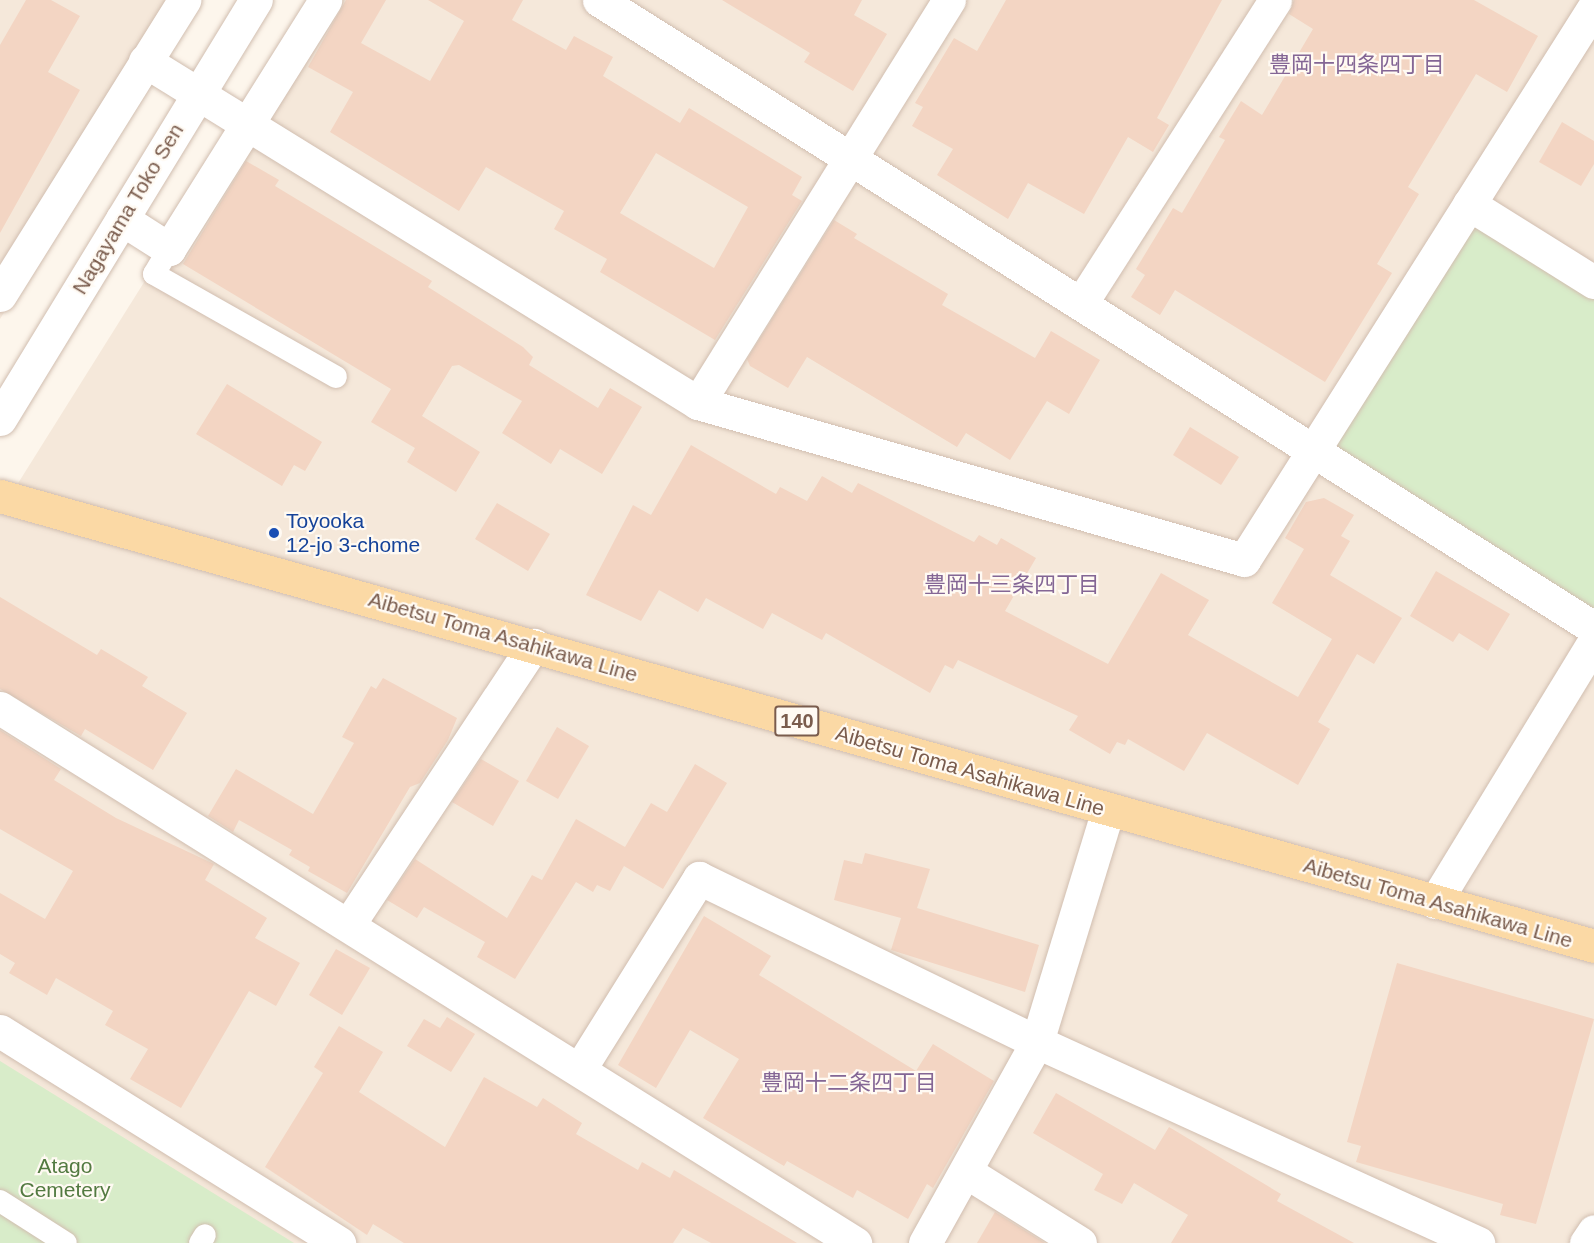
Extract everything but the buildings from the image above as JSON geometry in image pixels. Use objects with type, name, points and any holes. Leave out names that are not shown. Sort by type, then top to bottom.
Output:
[{"type":"main road","name":"Aibetsu Toma Asahikawa Line","points":[[0,496],[1594,946]]},
{"type":"street","points":[[0,295],[184,0]]},
{"type":"street","name":"Nagayama Toko Sen","points":[[0,419],[256,0]]},
{"type":"street","points":[[122,219],[169,249],[325,0]]},
{"type":"street","points":[[698,403],[949,0]]},
{"type":"street","points":[[1082,302],[1275,0]]},
{"type":"street","points":[[617,5],[1312,451],[1594,628]]},
{"type":"street","points":[[145,61],[698,403],[1244,560],[1594,7]]},
{"type":"street","points":[[1469,204],[1594,282]]},
{"type":"street","points":[[1435,902],[1594,642]]},
{"type":"street","points":[[349,924],[534,645]]},
{"type":"street","points":[[0,708],[581,1067],[855,1243]]},
{"type":"street","points":[[925,1243],[968,1173],[1037,1042],[1108,810]]},
{"type":"street","points":[[581,1067],[699,878],[1037,1042],[1478,1243]]},
{"type":"street","points":[[0,1031],[339,1243]]},
{"type":"street","points":[[968,1173],[1080,1243]]},
{"type":"street","points":[[1586,1243],[1594,1231]]},
{"type":"lane","points":[[169,249],[154,274],[336,377]]},
{"type":"lane","points":[[0,1201],[66,1243]]},
{"type":"shaded area","points":[[0,0],[201,0],[0,319]]},
{"type":"shaded area","points":[[321,0],[1594,0],[1594,1243],[0,1243],[0,512]]},
{"type":"green space","points":[[1469,204],[1594,282],[1594,628],[1312,451]]},
{"type":"green space","name":"Atago Cemetery","points":[[0,1061],[294,1243],[0,1243]]},
{"type":"place","name":"Toyooka 12-jo 3-chome","points":[[274,533]]},
{"type":"district","name":"豊岡十四条四丁目","points":[[1357,65]]},
{"type":"district","name":"豊岡十三条四丁目","points":[[1012,585]]},
{"type":"district","name":"豊岡十二条四丁目","points":[[849,1083]]}]
